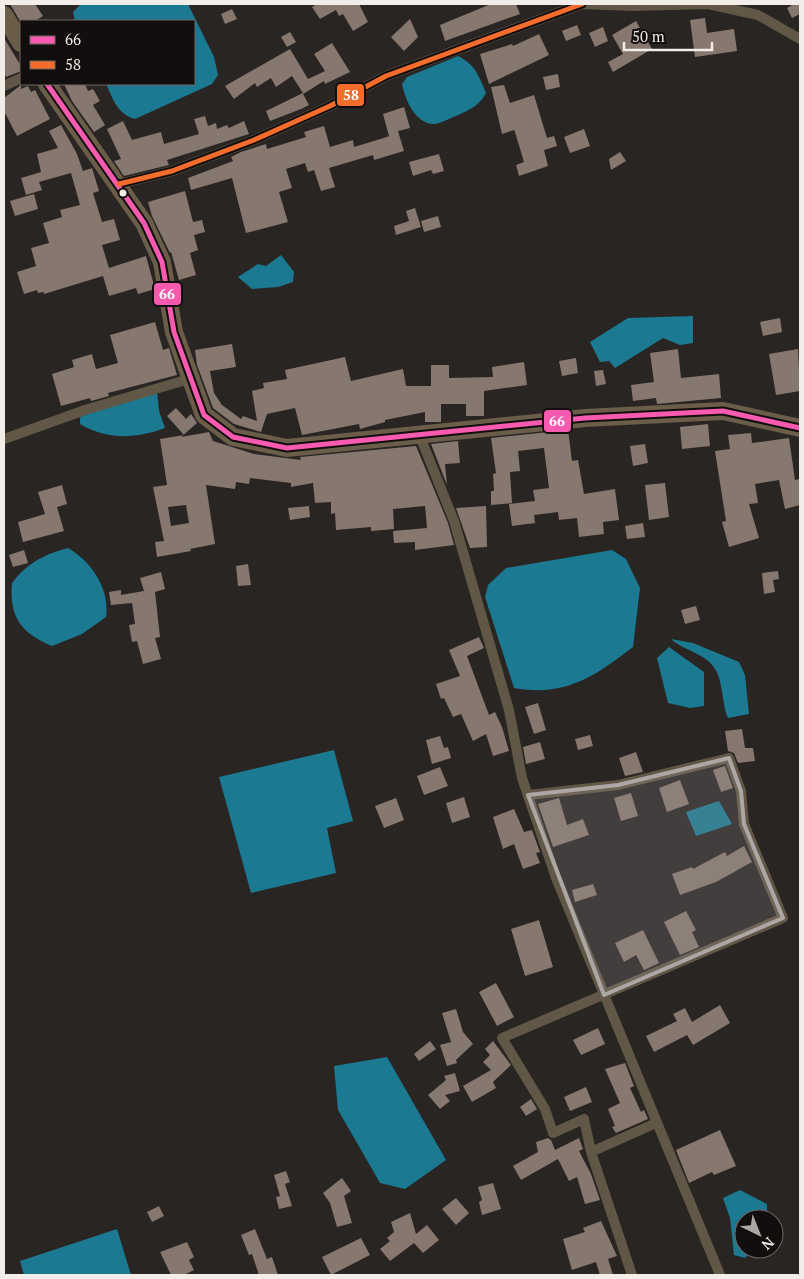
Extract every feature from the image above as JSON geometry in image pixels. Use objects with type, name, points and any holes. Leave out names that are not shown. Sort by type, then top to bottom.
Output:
[{"type":"highway","points":[[4,15],[20,41]]},
{"type":"highway","points":[[48,85],[66,114],[119,184],[144,223],[162,262],[174,332],[189,379],[204,415],[233,437],[244,441],[287,448],[585,418],[723,411],[800,428]]},
{"type":"street","points":[[119,184],[172,171],[254,140],[330,106],[386,76],[582,4],[633,6],[708,4],[758,15],[800,39]]},
{"type":"street","points":[[4,86],[20,78]]},
{"type":"street","points":[[4,439],[85,410],[189,379]]},
{"type":"street","points":[[419,434],[454,521],[508,710],[522,778],[556,878],[720,1275]]},
{"type":"street","points":[[528,795],[618,785],[729,758],[742,791],[744,824],[783,918],[502,1038],[545,1109],[553,1133],[584,1119],[591,1152],[632,1275]]},
{"type":"street","points":[[591,1152],[656,1123]]},
{"type":"highlighted area","points":[[729,758],[741,791],[744,824],[783,918],[604,995],[528,795],[618,785]]},
{"type":"water","points":[[81,4],[188,4],[214,57],[218,75],[212,84],[135,119],[129,117],[116,105],[106,85],[195,85],[195,20],[75,20],[73,12]]},
{"type":"water","points":[[458,56],[469,63],[479,76],[486,93],[473,107],[439,123],[427,123],[421,120],[408,103],[402,84],[407,77]]},
{"type":"water","points":[[281,255],[294,272],[293,282],[278,287],[252,289],[238,277],[258,264],[266,266]]},
{"type":"water","points":[[693,316],[693,343],[680,345],[663,338],[615,368],[609,361],[600,362],[590,342],[628,318]]},
{"type":"water","points":[[157,391],[159,411],[165,428],[154,432],[122,436],[101,433],[80,424],[80,418],[84,412]]},
{"type":"water","points":[[68,548],[85,561],[98,577],[105,596],[106,617],[82,634],[52,646],[32,635],[19,622],[13,605],[12,583],[37,560]]},
{"type":"water","points":[[612,550],[626,559],[640,588],[633,647],[592,676],[564,687],[549,690],[514,688],[485,597],[488,585],[506,568]]},
{"type":"water","points":[[671,639],[693,643],[739,662],[745,675],[749,714],[728,718],[721,684],[713,666],[704,658]]},
{"type":"water","points":[[669,647],[704,672],[704,706],[690,708],[668,703],[657,658]]},
{"type":"water","points":[[334,750],[353,821],[327,828],[336,873],[251,893],[219,777]]},
{"type":"water","points":[[719,801],[732,824],[696,836],[686,812]]},
{"type":"water","points":[[387,1057],[446,1160],[405,1189],[380,1183],[338,1110],[334,1066]]},
{"type":"water","points":[[740,1190],[767,1204],[767,1209],[734,1209],[734,1255],[730,1218],[723,1198]]},
{"type":"water","points":[[117,1229],[131,1275],[24,1275],[20,1261]]},
{"type":"building","points":[[10,4],[35,4],[43,16],[37,20],[20,21]]},
{"type":"building","points":[[317,4],[359,4],[368,22],[353,31],[343,14],[339,16],[336,10],[320,19],[312,7]]},
{"type":"building","points":[[491,4],[516,4],[520,14],[445,41],[440,25]]},
{"type":"building","points":[[794,4],[800,4],[800,14],[792,18],[787,8]]},
{"type":"building","points":[[232,9],[237,19],[225,24],[221,14]]},
{"type":"building","points":[[705,18],[707,33],[734,29],[737,51],[695,57],[690,20]]},
{"type":"building","points":[[410,19],[418,37],[404,51],[391,37]]},
{"type":"building","points":[[636,21],[652,49],[613,72],[608,62],[623,54],[612,35]]},
{"type":"building","points":[[577,25],[581,35],[566,41],[562,31]]},
{"type":"building","points":[[603,27],[608,41],[595,47],[589,33]]},
{"type":"building","points":[[290,32],[296,42],[287,47],[281,37]]},
{"type":"building","points":[[539,34],[549,55],[489,84],[480,54],[512,44],[513,46]]},
{"type":"building","points":[[4,38],[20,64],[20,71],[6,77],[4,72]]},
{"type":"building","points":[[332,43],[350,72],[325,84],[324,81],[303,94],[309,105],[301,109],[270,121],[266,111],[303,93],[292,76],[276,87],[271,78],[257,87],[255,83],[234,99],[225,86],[290,49],[308,79],[325,71],[314,54]]},
{"type":"building","points":[[558,74],[560,87],[546,90],[543,77]]},
{"type":"building","points":[[21,85],[21,89],[28,86],[31,92],[35,90],[50,119],[17,136],[4,111],[4,98]]},
{"type":"building","points":[[64,85],[85,85],[88,91],[93,89],[100,101],[93,105],[105,125],[94,132],[72,101]]},
{"type":"building","points":[[504,85],[510,103],[534,95],[547,138],[554,136],[557,146],[544,150],[548,166],[519,176],[516,165],[524,162],[515,132],[514,130],[502,134],[491,87]]},
{"type":"building","points":[[404,107],[410,128],[398,131],[404,151],[374,160],[373,155],[329,168],[335,187],[321,191],[314,170],[308,172],[305,163],[286,169],[292,188],[279,192],[288,222],[246,233],[232,178],[191,190],[188,178],[233,161],[231,157],[241,152],[266,144],[267,149],[306,137],[304,132],[324,126],[330,147],[353,140],[354,147],[387,137],[389,136],[383,114]]},
{"type":"building","points":[[205,116],[208,126],[216,123],[217,129],[227,125],[229,128],[244,121],[249,134],[167,160],[169,165],[124,176],[114,161],[121,159],[107,129],[123,121],[132,140],[161,132],[164,144],[199,134],[194,119]]},
{"type":"building","points":[[61,125],[77,154],[83,171],[92,168],[99,191],[93,193],[102,222],[114,219],[120,240],[102,245],[109,268],[146,256],[155,289],[138,294],[136,288],[109,296],[103,276],[44,294],[44,292],[38,293],[37,290],[24,294],[17,272],[36,266],[31,248],[49,243],[43,223],[62,217],[60,210],[80,205],[71,173],[39,182],[42,190],[26,195],[21,178],[41,172],[37,154],[58,148],[49,131]]},
{"type":"building","points":[[584,129],[590,146],[570,153],[564,137]]},
{"type":"building","points":[[620,152],[626,161],[611,170],[609,159]]},
{"type":"building","points":[[439,154],[444,171],[433,174],[431,170],[413,176],[409,162]]},
{"type":"building","points":[[185,191],[193,222],[202,220],[205,232],[194,235],[198,250],[190,253],[196,275],[179,280],[171,252],[152,216],[148,202]]},
{"type":"building","points":[[34,194],[38,209],[15,216],[10,201]]},
{"type":"building","points":[[415,208],[421,227],[396,235],[394,226],[409,221],[406,211]]},
{"type":"building","points":[[438,216],[441,227],[424,232],[421,221]]},
{"type":"building","points":[[780,318],[782,332],[763,336],[760,322]]},
{"type":"building","points":[[155,322],[163,350],[169,348],[177,375],[108,393],[109,396],[91,401],[90,398],[61,406],[52,374],[74,367],[72,360],[92,354],[96,369],[118,363],[110,335]]},
{"type":"building","points":[[232,344],[236,367],[210,371],[214,393],[222,405],[241,419],[243,416],[257,421],[252,391],[264,388],[263,383],[287,379],[285,370],[345,357],[351,381],[403,369],[406,386],[431,386],[431,365],[449,365],[449,378],[493,377],[492,367],[524,362],[527,385],[484,391],[484,416],[466,416],[466,404],[441,404],[441,422],[425,422],[425,412],[385,420],[385,422],[360,429],[359,424],[302,435],[295,408],[267,414],[261,432],[234,424],[213,408],[197,365],[195,350]]},
{"type":"building","points":[[678,349],[681,378],[719,374],[721,398],[657,404],[656,398],[633,401],[631,385],[654,382],[650,353]]},
{"type":"building","points":[[798,349],[800,391],[776,395],[769,354]]},
{"type":"building","points":[[576,358],[578,373],[562,376],[559,361]]},
{"type":"building","points":[[603,370],[606,384],[596,386],[594,371]]},
{"type":"building","points":[[176,408],[186,419],[191,414],[197,423],[184,435],[167,416]]},
{"type":"building","points":[[708,424],[710,446],[682,449],[680,427]]},
{"type":"building","points":[[568,430],[572,461],[578,460],[584,494],[615,489],[619,520],[603,522],[604,534],[579,537],[577,518],[559,520],[558,512],[534,515],[535,523],[512,526],[509,504],[535,501],[533,490],[549,488],[544,448],[518,451],[520,471],[510,472],[512,503],[491,505],[491,491],[494,491],[493,474],[496,473],[491,438]]},
{"type":"building","points":[[209,432],[213,441],[254,454],[301,460],[300,457],[416,446],[448,523],[454,545],[415,550],[415,542],[394,543],[393,531],[427,528],[425,506],[393,509],[394,529],[371,531],[371,527],[336,530],[335,513],[331,514],[331,502],[315,503],[313,483],[291,487],[291,483],[250,478],[249,484],[236,482],[235,489],[206,485],[215,544],[190,549],[191,551],[157,557],[155,542],[164,541],[153,487],[167,485],[160,439]],"holes":[[[186,505],[189,523],[171,526],[168,507]]]},
{"type":"building","points":[[751,433],[752,443],[789,438],[795,480],[800,479],[800,505],[785,509],[779,480],[755,484],[758,503],[749,504],[759,538],[729,547],[722,522],[726,521],[715,451],[730,449],[728,435]]},
{"type":"building","points":[[458,441],[460,463],[445,464],[447,485],[431,444]]},
{"type":"building","points":[[645,444],[648,463],[633,466],[630,446]]},
{"type":"building","points":[[665,483],[669,517],[649,520],[645,485]]},
{"type":"building","points":[[62,485],[67,504],[57,507],[64,531],[23,542],[18,522],[45,514],[38,492]]},
{"type":"building","points":[[309,506],[310,517],[290,520],[288,508]]},
{"type":"building","points":[[486,506],[487,547],[470,548],[456,508]]},
{"type":"building","points":[[643,523],[645,537],[627,539],[625,526]]},
{"type":"building","points":[[24,550],[28,563],[13,567],[9,555]]},
{"type":"building","points":[[248,564],[251,585],[238,586],[236,566]]},
{"type":"building","points":[[778,571],[779,579],[773,580],[775,592],[764,594],[762,573]]},
{"type":"building","points":[[161,572],[165,589],[155,592],[160,637],[155,638],[161,659],[143,664],[137,641],[132,642],[129,625],[135,624],[132,603],[111,605],[109,592],[121,590],[121,595],[144,591],[140,578]]},
{"type":"building","points":[[696,606],[700,620],[685,624],[681,610]]},
{"type":"building","points":[[479,637],[484,648],[467,656],[489,715],[495,712],[502,727],[509,751],[493,756],[486,734],[473,741],[461,714],[453,717],[444,698],[441,699],[436,684],[460,676],[449,650]]},
{"type":"building","points":[[538,703],[546,730],[534,734],[525,707]]},
{"type":"building","points":[[742,729],[745,748],[753,748],[755,761],[738,763],[734,753],[728,751],[725,731]]},
{"type":"building","points":[[590,735],[593,746],[578,750],[575,739]]},
{"type":"building","points":[[440,736],[444,748],[448,747],[451,758],[432,764],[426,740]]},
{"type":"building","points":[[540,742],[545,759],[526,764],[523,747]]},
{"type":"building","points":[[636,752],[643,772],[625,776],[619,758]]},
{"type":"building","points":[[725,766],[733,788],[721,792],[713,770]]},
{"type":"building","points":[[440,767],[448,786],[424,795],[417,776]]},
{"type":"building","points":[[680,780],[689,804],[667,812],[659,788]]},
{"type":"building","points":[[631,793],[638,816],[621,821],[614,798]]},
{"type":"building","points":[[464,797],[470,817],[452,823],[446,803]]},
{"type":"building","points":[[396,798],[404,820],[384,828],[375,806]]},
{"type":"building","points":[[559,798],[567,825],[583,819],[589,835],[553,847],[538,804]]},
{"type":"building","points":[[514,809],[524,832],[532,830],[540,852],[536,853],[540,863],[523,869],[514,844],[503,849],[493,817]]},
{"type":"building","points":[[744,846],[752,862],[716,882],[680,895],[672,874],[692,867],[693,869],[725,852],[727,856]]},
{"type":"building","points":[[593,884],[597,895],[575,902],[572,890]]},
{"type":"building","points":[[686,911],[696,930],[692,932],[699,947],[680,955],[664,922]]},
{"type":"building","points":[[539,920],[553,967],[525,976],[511,929]]},
{"type":"building","points":[[643,930],[659,963],[644,970],[636,955],[624,962],[615,943]]},
{"type":"building","points":[[496,983],[514,1017],[497,1026],[479,992]]},
{"type":"building","points":[[720,1005],[730,1023],[693,1045],[687,1035],[654,1052],[646,1036],[677,1021],[673,1014],[685,1008],[692,1022]]},
{"type":"building","points":[[456,1009],[463,1032],[473,1044],[456,1060],[457,1063],[447,1066],[440,1045],[451,1042],[442,1013]]},
{"type":"building","points":[[598,1028],[605,1044],[581,1055],[573,1040]]},
{"type":"building","points":[[430,1041],[436,1049],[419,1061],[414,1054]]},
{"type":"building","points":[[493,1041],[511,1065],[493,1082],[496,1088],[472,1102],[463,1086],[491,1070],[483,1062],[490,1055],[485,1049]]},
{"type":"building","points":[[625,1063],[634,1086],[630,1088],[641,1112],[644,1110],[648,1119],[616,1133],[612,1127],[615,1126],[608,1109],[620,1103],[605,1069]]},
{"type":"building","points":[[455,1073],[460,1091],[445,1095],[450,1101],[440,1109],[428,1095],[446,1080],[444,1076]]},
{"type":"building","points":[[586,1087],[592,1102],[570,1111],[564,1097]]},
{"type":"building","points":[[531,1099],[537,1109],[526,1116],[520,1107]]},
{"type":"building","points":[[720,1130],[736,1166],[714,1175],[712,1172],[689,1183],[676,1150]]},
{"type":"building","points":[[548,1138],[551,1140],[555,1150],[579,1138],[583,1149],[579,1151],[591,1174],[600,1200],[585,1204],[577,1177],[569,1181],[558,1159],[521,1180],[513,1166],[538,1152],[536,1142]]},
{"type":"building","points":[[286,1171],[290,1182],[285,1184],[292,1206],[279,1209],[276,1197],[280,1196],[274,1175]]},
{"type":"building","points":[[342,1178],[351,1191],[344,1196],[352,1223],[337,1227],[330,1203],[323,1193]]},
{"type":"building","points":[[493,1183],[501,1209],[482,1215],[479,1202],[482,1200],[478,1187]]},
{"type":"building","points":[[456,1198],[469,1213],[456,1225],[442,1209]]},
{"type":"building","points":[[159,1206],[164,1216],[152,1222],[147,1212]]},
{"type":"building","points":[[410,1213],[416,1234],[427,1225],[439,1240],[423,1253],[414,1243],[390,1261],[380,1249],[390,1241],[387,1238],[394,1232],[391,1222]]},
{"type":"building","points":[[601,1221],[617,1256],[608,1259],[613,1275],[600,1275],[596,1262],[572,1270],[563,1239],[585,1232],[583,1228]]},
{"type":"building","points":[[255,1229],[267,1259],[272,1257],[278,1275],[259,1275],[252,1254],[249,1255],[241,1235]]},
{"type":"building","points":[[361,1238],[370,1255],[331,1275],[322,1257]]},
{"type":"building","points":[[187,1242],[194,1257],[189,1260],[194,1270],[184,1275],[171,1275],[160,1252]]},
{"type":"transit line","name":"58","points":[[119,184],[172,171],[254,140],[330,106],[386,76],[582,4]]},
{"type":"transit line","name":"66","points":[[48,85],[144,223],[162,262],[174,332],[204,415],[233,437],[287,448],[585,418],[723,411],[800,428]]}]
